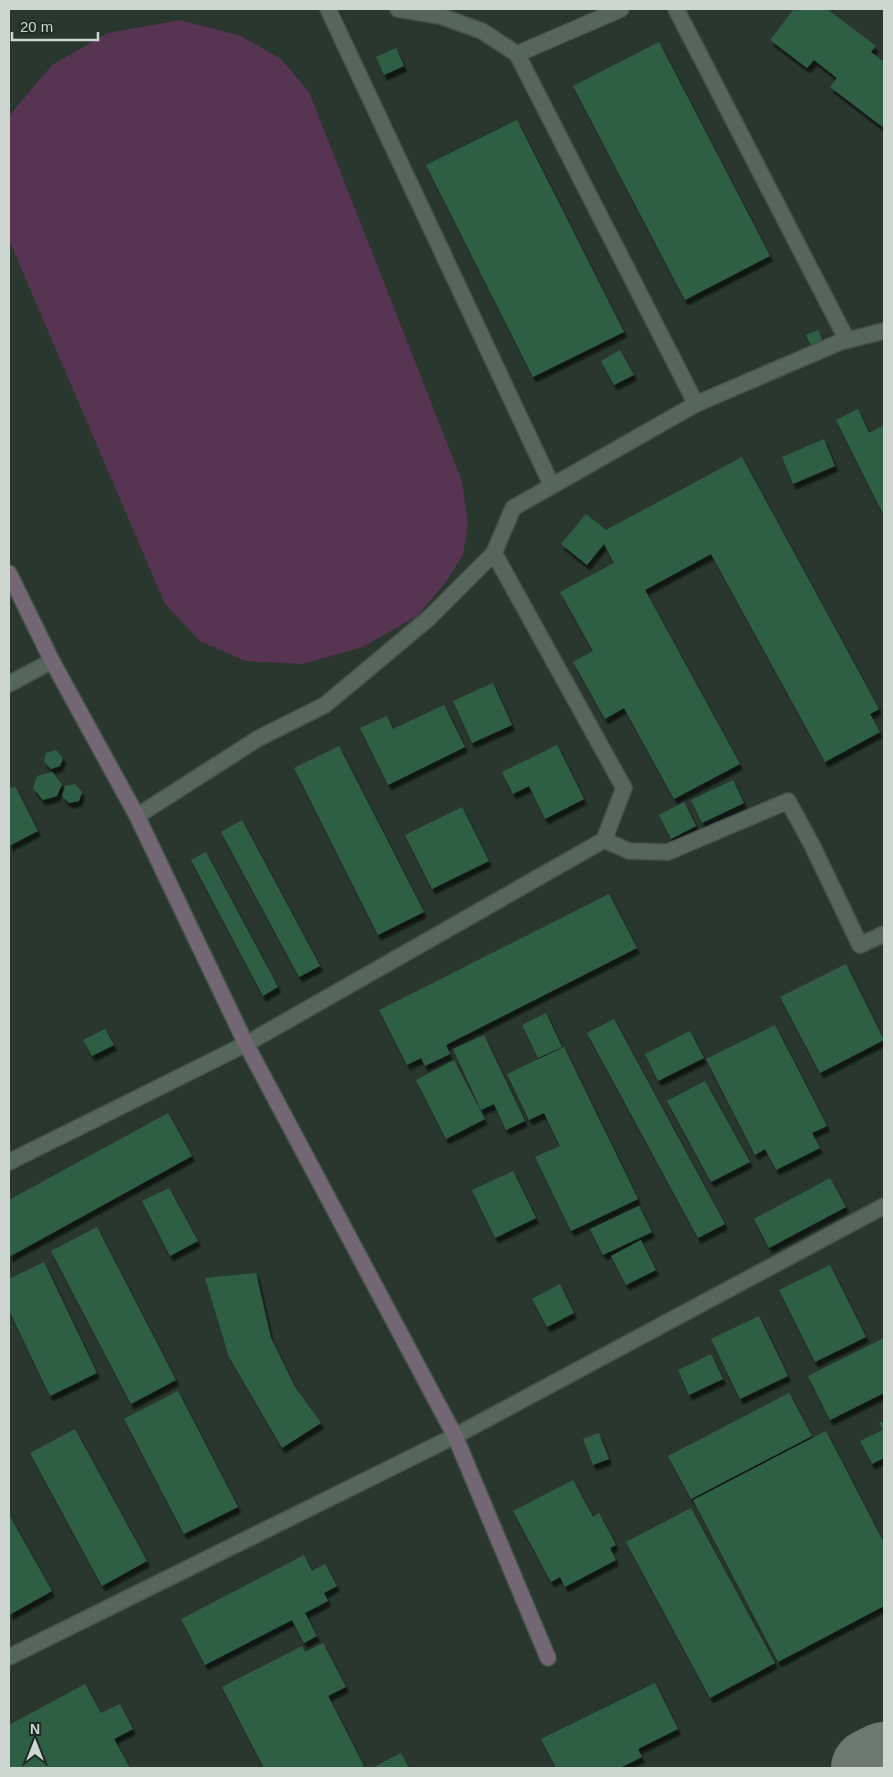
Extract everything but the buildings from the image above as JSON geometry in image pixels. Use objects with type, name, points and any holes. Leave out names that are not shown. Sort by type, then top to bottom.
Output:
[{"type":"street","points":[[328,9],[552,486]]},
{"type":"street","points":[[398,9],[440,16],[482,30],[518,54],[696,404]]},
{"type":"street","points":[[518,54],[621,9]]},
{"type":"street","points":[[676,9],[847,340]]},
{"type":"street","points":[[137,816],[259,738],[325,704],[429,618],[494,553],[513,508],[696,404],[847,340],[884,331]]},
{"type":"street","points":[[9,1162],[246,1044],[604,840],[624,788],[494,553]]},
{"type":"street","points":[[9,573],[52,661],[137,816],[246,1044],[456,1436],[548,1658]]},
{"type":"street","points":[[9,684],[52,661]]},
{"type":"street","points":[[604,840],[629,851],[668,852],[788,801],[860,945],[884,934]]},
{"type":"street","points":[[9,1657],[456,1436],[884,1206]]},
{"type":"shaded area","points":[[180,20],[241,36],[281,59],[309,92],[462,481],[468,524],[463,555],[446,582],[417,616],[363,647],[303,664],[245,661],[200,641],[165,604],[9,240],[9,116],[52,65],[108,33]]},
{"type":"taxiway","points":[[870,1768],[884,1761]]}]
